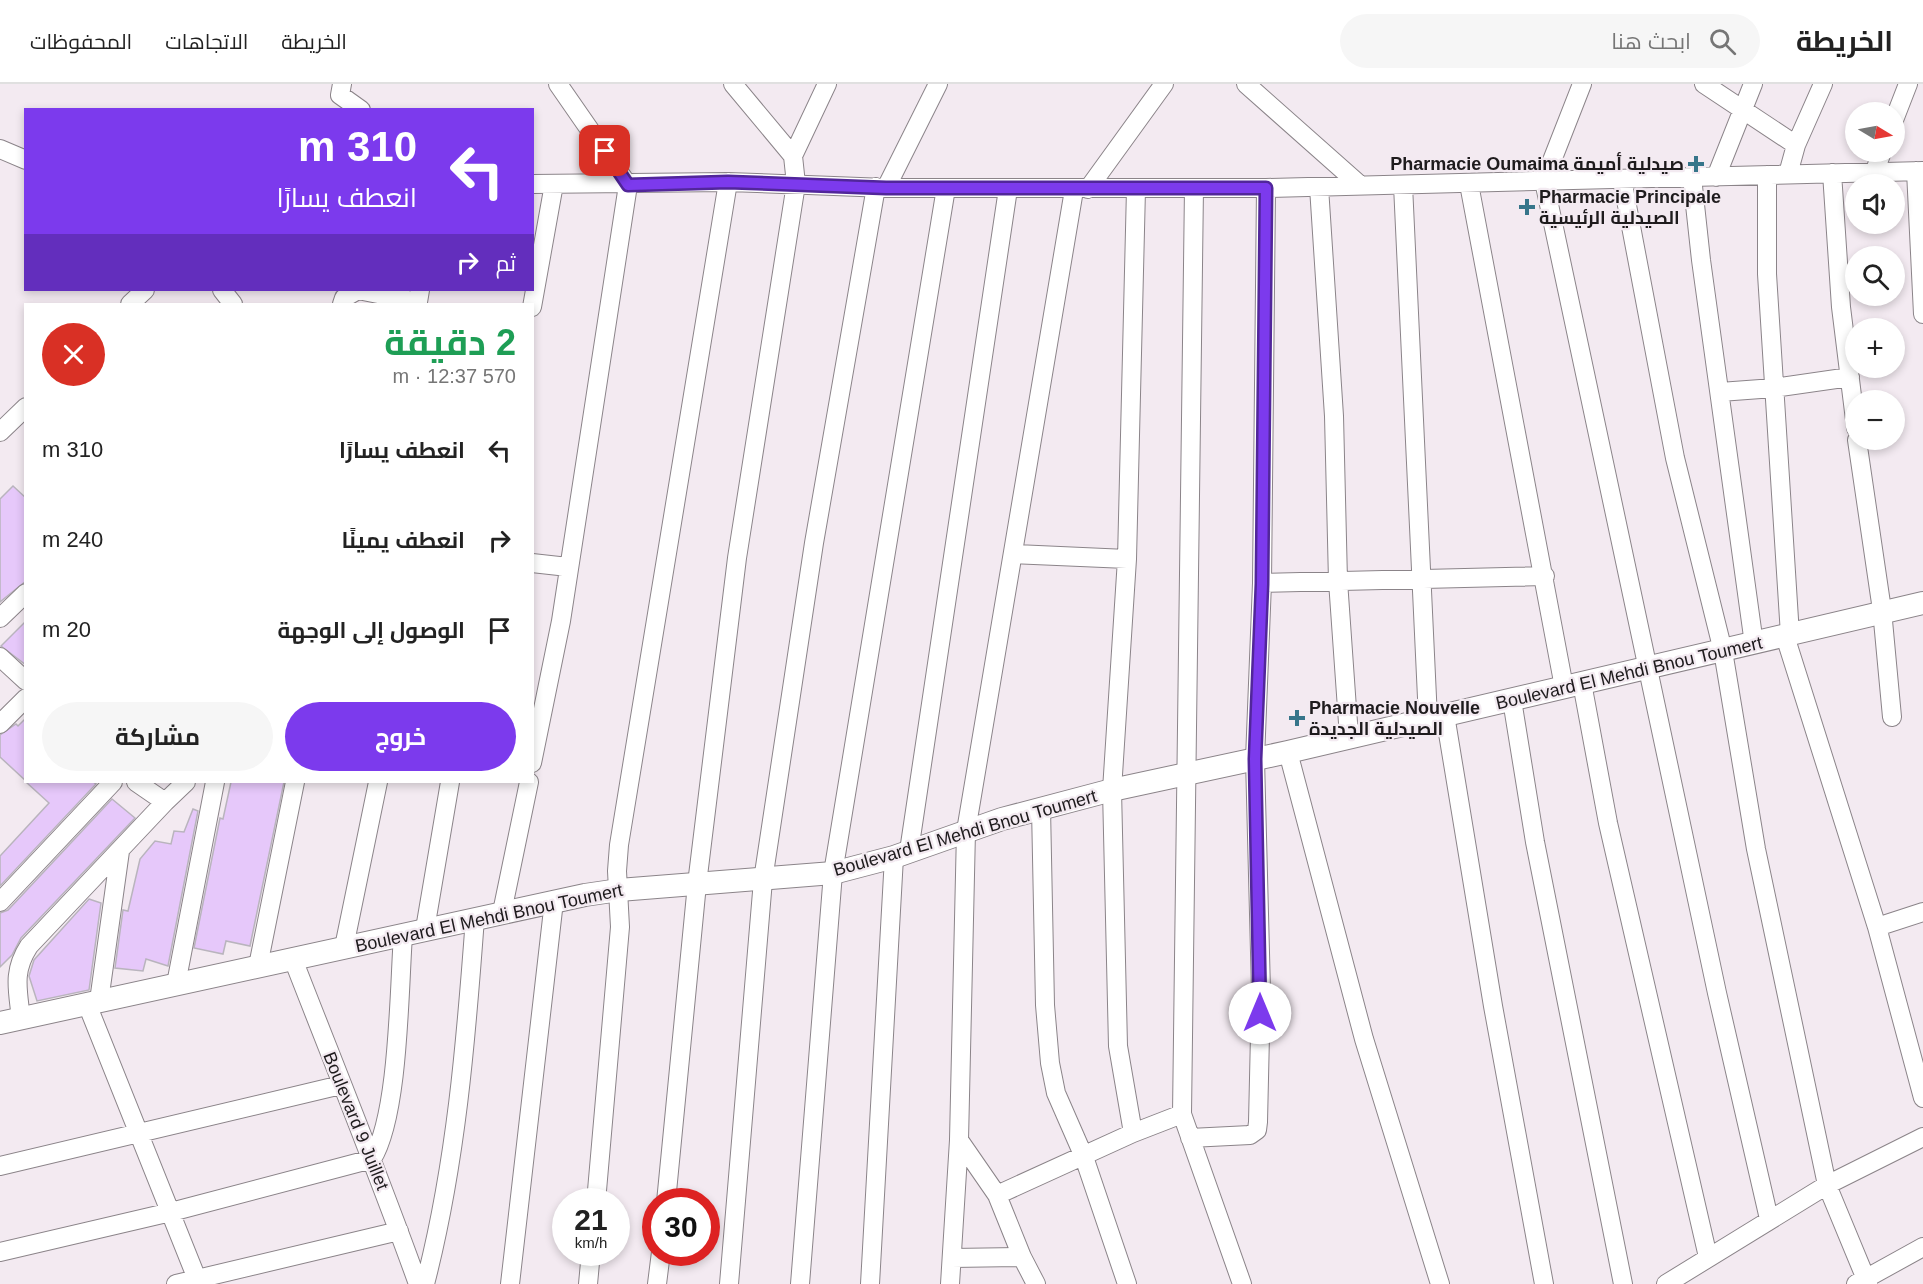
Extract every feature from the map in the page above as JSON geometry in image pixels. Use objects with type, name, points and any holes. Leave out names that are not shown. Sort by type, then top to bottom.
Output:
[{"type":"main road","name":"Boulevard El Mehdi Bnou Toumert","points":[[10,1021],[554,901],[619,890],[833,873],[902,854],[1041,808],[1112,790],[1288,752],[1754,644],[1882,610],[1923,603]]},
{"type":"street","points":[[534,753],[561,621],[628,185],[558,84]]},
{"type":"street","points":[[733,84],[793,156]]},
{"type":"street","points":[[667,1188],[697,884],[737,558],[796,184],[793,156],[827,84]]},
{"type":"street","points":[[729,1284],[763,880],[814,543],[881,187],[938,84]]},
{"type":"street","points":[[950,1284],[959,1140],[966,831],[1013,554],[1081,189],[1164,84]]},
{"type":"street","points":[[1246,84],[1361,186]]},
{"type":"street","points":[[1582,84],[1544,181],[1647,668],[1769,1219]]},
{"type":"street","points":[[1704,84],[1796,145]]},
{"type":"street","points":[[1716,177],[1753,84]]},
{"type":"street","points":[[1788,174],[1796,145],[1823,84]]},
{"type":"street","points":[[1901,102],[1908,84]]},
{"type":"street","points":[[337,93],[359,108]]},
{"type":"street","points":[[0,149],[24,159]]},
{"type":"street","points":[[1874,173],[1878,162]]},
{"type":"street","points":[[534,184],[628,185],[728,182],[1008,189],[1266,188],[1920,171],[1923,314]]},
{"type":"street","points":[[1832,173],[1845,339]]},
{"type":"street","points":[[1767,175],[1767,274],[1787,636],[1877,927],[1923,1098]]},
{"type":"street","points":[[1692,177],[1754,644]]},
{"type":"street","points":[[1622,180],[1675,458],[1723,651],[1756,849],[1827,1185],[1863,1282],[1923,1247]]},
{"type":"street","points":[[597,1188],[620,927],[617,871],[623,817],[728,182]]},
{"type":"street","points":[[533,303],[554,184]]},
{"type":"street","points":[[1469,184],[1545,576],[1608,824],[1708,1257]]},
{"type":"street","points":[[1403,185],[1424,578],[1437,717],[1544,1284]]},
{"type":"street","points":[[1319,187],[1334,416],[1338,581],[1349,737]]},
{"type":"street","points":[[800,1284],[833,873],[946,188]]},
{"type":"street","points":[[1194,188],[1182,1114],[1242,1284]]},
{"type":"street","points":[[1190,1138],[1250,1135],[1257,1130],[1258,1122],[1261,991],[1255,759],[1262,584],[1266,188]]},
{"type":"street","points":[[870,1284],[902,854],[1008,189]]},
{"type":"street","points":[[1132,1133],[1118,1047],[1112,790],[1127,559],[1136,189]]},
{"type":"street","points":[[131,303],[144,291]]},
{"type":"street","points":[[223,291],[232,303]]},
{"type":"street","points":[[342,303],[344,298],[356,291]]},
{"type":"street","points":[[366,291],[423,298]]},
{"type":"street","points":[[1720,392],[1774,388],[1845,378]]},
{"type":"street","points":[[0,432],[24,409]]},
{"type":"street","points":[[1858,450],[1882,610],[1893,717]]},
{"type":"street","points":[[1013,554],[1127,559]]},
{"type":"street","points":[[534,563],[568,567]]},
{"type":"street","points":[[1262,584],[1545,576]]},
{"type":"street","points":[[0,618],[24,595]]},
{"type":"street","points":[[0,657],[24,679]]},
{"type":"street","points":[[0,724],[24,700]]},
{"type":"street","points":[[1512,700],[1541,875],[1623,1284]]},
{"type":"street","points":[[1288,752],[1364,1039],[1440,1284]]},
{"type":"street","points":[[0,902],[112,783]]},
{"type":"street","points":[[137,783],[165,802]]},
{"type":"street","points":[[10,1021],[17,974],[21,959],[29,946],[185,783]]},
{"type":"street","points":[[176,984],[215,783]]},
{"type":"street","points":[[258,966],[295,783]]},
{"type":"street","points":[[344,947],[378,783]]},
{"type":"street","points":[[425,929],[450,783]]},
{"type":"street","points":[[502,912],[529,783]]},
{"type":"street","points":[[1041,808],[1045,1005],[1050,1063],[1056,1093],[1084,1157],[1127,1284]]},
{"type":"street","points":[[120,851],[93,1003],[198,1282]]},
{"type":"street","points":[[510,1284],[554,901]]},
{"type":"street","points":[[1877,927],[1923,912]]},
{"type":"street","points":[[425,1284],[446,1193],[465,1045],[475,918]]},
{"type":"street","points":[[0,1252],[171,1212],[372,1159],[382,1144],[391,1086],[403,935]]},
{"type":"street","name":"Boulevard 9 Juillet","points":[[293,959],[372,1159],[418,1284]]},
{"type":"street","points":[[0,1166],[341,1085]]},
{"type":"street","points":[[997,1195],[1132,1133],[1182,1114]]},
{"type":"street","points":[[1666,1284],[1827,1185],[1923,1137]]},
{"type":"street","points":[[959,1140],[997,1195],[1022,1257],[1036,1284]]},
{"type":"street","points":[[176,1284],[198,1282],[399,1231]]},
{"type":"street","points":[[952,1258],[1022,1257]]},
{"type":"street","points":[[588,1284],[590,1266]]},
{"type":"street","points":[[657,1284],[659,1266]]},
{"type":"building","points":[[13,486],[24,496],[24,583],[0,602],[0,499]]},
{"type":"building","points":[[24,623],[24,663],[1,646]]},
{"type":"building","points":[[24,720],[24,779],[0,757],[0,735],[16,724],[18,726]]},
{"type":"building","points":[[27,783],[96,784],[0,886],[0,856],[49,803]]},
{"type":"building","points":[[231,783],[284,783],[250,946],[226,941],[223,954],[194,948],[220,818],[223,819]]},
{"type":"building","points":[[112,799],[135,818],[21,938],[12,955],[0,967],[0,913],[8,910]]},
{"type":"building","points":[[193,809],[198,811],[168,966],[146,959],[143,971],[115,968],[123,910],[128,911],[140,859],[155,841],[171,844],[174,831],[184,832]]},
{"type":"building","points":[[89,899],[101,903],[89,990],[37,1001],[29,976],[34,960]]},
{"type":"place","name":"Pharmacie Oumaima صيدلية أميمة","points":[[1696,164]]},
{"type":"place","name":"Pharmacie Principale الصيدلية الرئيسية","points":[[1527,207]]},
{"type":"place","name":"Pharmacie Nouvelle الصيدلية الجديدة","points":[[1297,718]]},
{"type":"route","points":[[605,151],[628,185],[728,182],[886,188],[1074,190],[1266,188],[1262,584],[1255,759],[1260,1013]]}]
